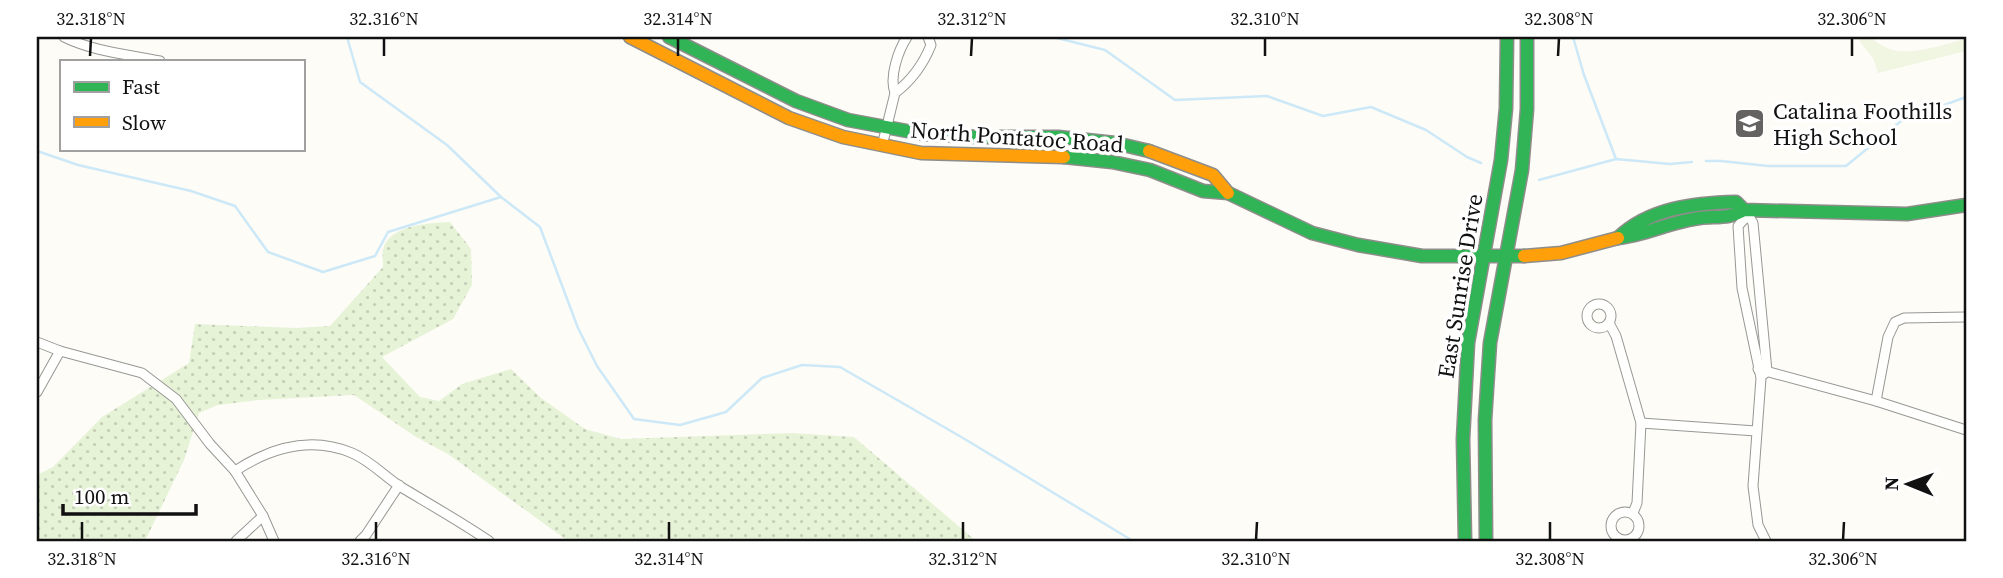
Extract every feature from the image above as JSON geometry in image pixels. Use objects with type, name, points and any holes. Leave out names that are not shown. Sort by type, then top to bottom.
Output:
[{"type":"street","points":[[64,37],[83,46],[114,54],[153,60]]},
{"type":"street","name":"North Pontatoc Road","points":[[630,37],[789,117],[843,137],[921,153],[1057,156],[1112,162],[1150,170],[1203,191],[1228,193],[1312,233],[1358,245],[1422,256],[1551,254],[1618,238],[1633,238],[1665,225],[1698,218],[1736,216],[1746,212],[1907,214],[1966,205]]},
{"type":"street","name":"North Pontatoc Road","points":[[669,37],[796,101],[848,120],[923,134],[1058,137],[1115,143],[1155,152],[1213,175],[1228,193]]},
{"type":"street","name":"North Pontatoc Road","points":[[882,146],[895,93],[892,86],[897,62],[907,37]]},
{"type":"street","name":"North Pontatoc Road","points":[[895,93],[907,84],[922,63],[931,45],[928,37]]},
{"type":"street","name":"East Sunrise Drive","points":[[1465,541],[1463,439],[1468,342],[1501,160],[1506,108],[1507,37]]},
{"type":"street","name":"East Sunrise Drive","points":[[1486,541],[1485,420],[1490,343],[1522,170],[1527,109],[1527,37]]},
{"type":"street","points":[[1665,225],[1669,221],[1695,213],[1704,202]]},
{"type":"street","name":"North Pontatoc Road","points":[[1618,238],[1626,227],[1704,202],[1736,202],[1746,212]]},
{"type":"street","points":[[1762,372],[1742,288],[1738,226],[1746,212],[1754,223],[1762,372],[1753,486],[1758,525],[1766,541]]},
{"type":"street","points":[[1876,401],[1888,337],[1895,322],[1904,318],[1966,317]]},
{"type":"street","points":[[1609,323],[1616,336],[1641,423],[1637,503],[1633,513]]},
{"type":"street","points":[[37,342],[60,351],[142,373],[176,398],[234,471],[263,516],[275,541]]},
{"type":"street","points":[[37,392],[60,351]]},
{"type":"street","points":[[1762,372],[1876,401],[1966,430]]},
{"type":"street","points":[[1641,423],[1756,431]]},
{"type":"street","points":[[234,471],[256,457],[282,447],[325,446],[354,454],[489,541]]},
{"type":"street","points":[[360,541],[399,485]]},
{"type":"street","points":[[236,541],[263,516]]},
{"type":"green space","points":[[1857,37],[1871,37],[1892,50],[1904,51],[1929,49],[1966,39],[1966,51],[1878,73],[1872,57]]},
{"type":"green space","points":[[450,222],[471,249],[472,285],[453,319],[382,357],[420,397],[439,401],[462,384],[511,369],[541,398],[585,429],[621,439],[792,433],[854,437],[976,541],[568,541],[448,454],[416,437],[354,395],[258,400],[218,405],[199,413],[184,460],[145,541],[37,541],[37,475],[53,467],[102,417],[189,363],[195,324],[295,328],[330,326],[383,267],[383,250],[393,235],[410,227]]},
{"type":"waterway","points":[[347,37],[360,82],[447,145],[501,197]]},
{"type":"waterway","points":[[1053,37],[1105,50],[1175,100],[1267,96],[1323,116],[1371,107],[1426,130],[1481,163]]},
{"type":"waterway","points":[[1573,37],[1584,75],[1616,159]]},
{"type":"waterway","points":[[1706,161],[1768,166],[1846,166],[1901,121],[1966,97]]},
{"type":"waterway","points":[[37,151],[78,165],[191,191],[235,206],[268,252],[323,272],[375,256],[388,232],[501,197],[540,227],[578,328],[597,366],[634,419],[680,425],[726,412],[762,378],[802,365],[840,367],[1133,541]]},
{"type":"waterway","points":[[1539,180],[1616,159],[1670,164],[1692,162]]},
{"type":"traffic: fast","points":[[669,37],[796,101],[848,120],[923,134],[1058,137],[1115,143],[1149,151]]},
{"type":"traffic: fast","points":[[1465,541],[1463,439],[1468,343],[1501,160],[1506,108],[1507,37]]},
{"type":"traffic: fast","points":[[1486,541],[1485,420],[1490,343],[1522,170],[1527,109],[1527,37]]},
{"type":"traffic: fast","points":[[1064,157],[1112,162],[1150,170],[1203,191],[1228,193],[1312,233],[1358,245],[1422,256],[1524,256]]},
{"type":"traffic: fast","points":[[1744,210],[1736,202],[1673,209],[1644,220],[1618,238],[1690,220],[1728,216],[1744,210],[1907,214],[1966,205]]},
{"type":"traffic: slow","points":[[630,37],[789,118],[843,137],[921,153],[1064,157]]},
{"type":"traffic: slow","points":[[1149,151],[1213,175],[1228,193]]},
{"type":"traffic: slow","points":[[1524,256],[1561,253],[1618,238]]},
{"type":"place","name":"Catalina Foothills High School","points":[[1750,124]]}]
